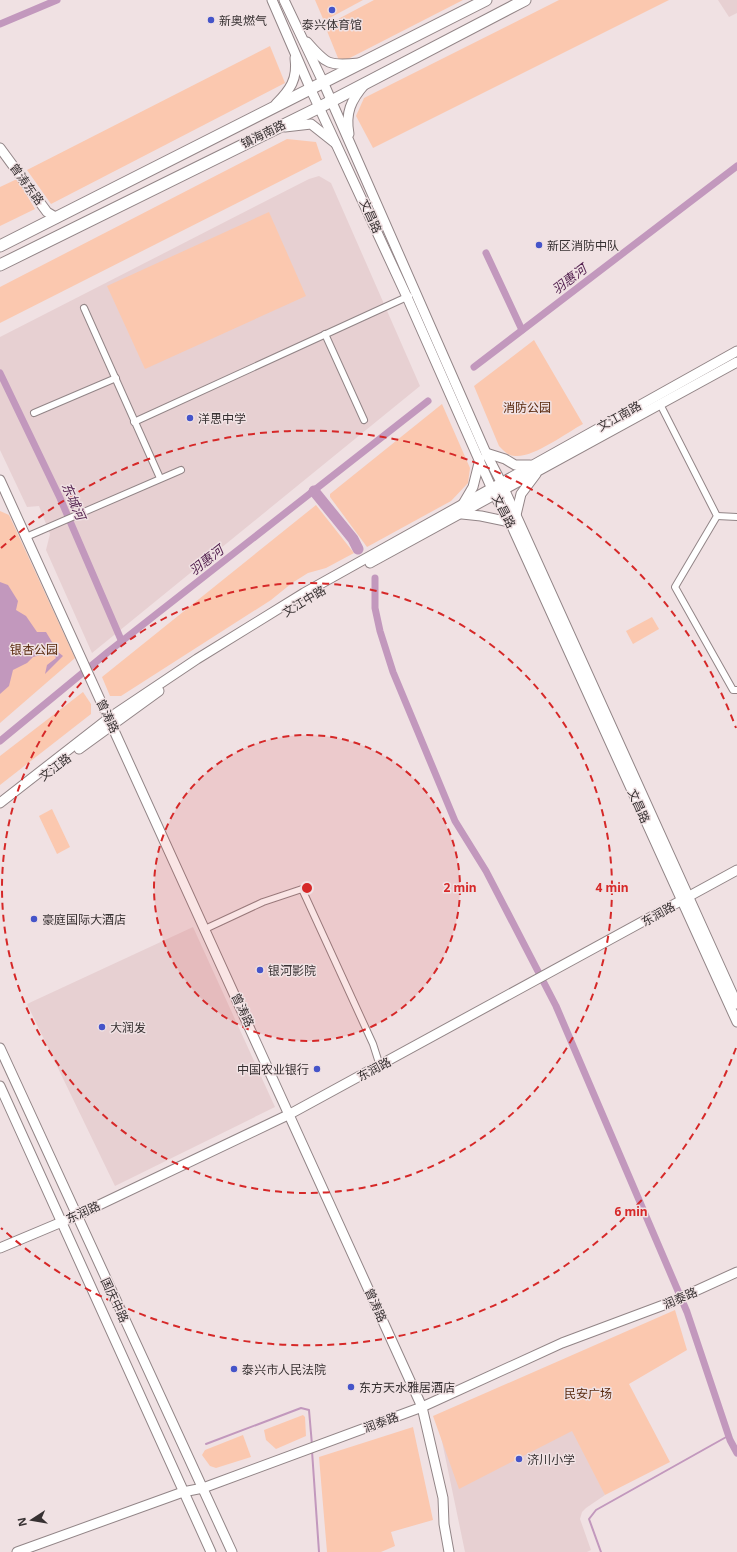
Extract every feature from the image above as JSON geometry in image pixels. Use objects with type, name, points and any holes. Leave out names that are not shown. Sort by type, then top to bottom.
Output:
[{"type":"highway","name":"镇海南路","points":[[0,246],[324,84],[360,63],[486,0]]},
{"type":"highway","name":"镇海南路","points":[[0,266],[320,107],[368,80],[525,0]]},
{"type":"main road","name":"文昌路","points":[[272,0],[311,90],[407,297],[483,456],[503,486],[513,518],[685,900],[737,1022]]},
{"type":"main road","name":"文昌路","points":[[284,0],[324,84],[352,151],[416,292],[483,456],[493,492],[513,518]]},
{"type":"main road","points":[[301,34],[331,64],[339,66],[360,63]]},
{"type":"main road","points":[[271,110],[288,92],[294,82],[296,62],[293,47]]},
{"type":"main road","points":[[352,151],[347,124],[348,109],[353,98],[368,80]]},
{"type":"main road","points":[[272,130],[290,125],[311,124],[326,134],[338,146]]},
{"type":"main road","name":"曾涛东路","points":[[0,148],[47,212],[57,218]]},
{"type":"main road","name":"文江南路","points":[[503,486],[737,350]]},
{"type":"main road","name":"文江南路","points":[[535,468],[660,404],[737,362]]},
{"type":"main road","points":[[483,456],[505,459],[515,465],[535,468],[521,494],[513,518],[462,510],[473,487],[483,456]]},
{"type":"main road","name":"曾涛路","points":[[0,480],[3,494],[26,537],[290,1114],[422,1407],[443,1498],[444,1524],[449,1552]]},
{"type":"main road","name":"文江中路","points":[[110,722],[196,666],[311,596],[503,486]]},
{"type":"main road","points":[[0,803],[110,722]]},
{"type":"main road","name":"文江路","points":[[0,810],[110,722]]},
{"type":"main road","name":"东润路","points":[[0,1248],[76,1216],[290,1114],[685,900],[737,870]]},
{"type":"main road","name":"文昌路","points":[[685,900],[737,1004]]},
{"type":"main road","name":"国庆中路","points":[[0,1048],[76,1216],[232,1552]]},
{"type":"main road","points":[[0,1086],[210,1552]]},
{"type":"main road","name":"润泰路","points":[[17,1552],[183,1492],[203,1488],[422,1407],[562,1344],[668,1303],[737,1272]]},
{"type":"street","points":[[134,422],[416,292]]},
{"type":"street","points":[[84,308],[160,478]]},
{"type":"street","points":[[325,334],[364,420]]},
{"type":"street","points":[[34,413],[116,378]]},
{"type":"street","points":[[660,404],[717,516]]},
{"type":"street","points":[[26,537],[98,504],[181,470]]},
{"type":"street","points":[[717,516],[737,517]]},
{"type":"street","points":[[717,516],[675,587],[733,690],[737,690]]},
{"type":"street","points":[[205,929],[262,902],[302,888],[373,1044],[380,1066]]},
{"type":"shaded area","points":[[718,0],[737,0],[737,13],[729,17]]},
{"type":"shaded area","name":"洋思中学","points":[[319,176],[331,183],[420,386],[92,653],[46,550],[50,534],[39,506],[27,507],[0,450],[0,337],[309,179]]},
{"type":"shaded area","points":[[0,582],[8,585],[18,601],[16,610],[26,616],[37,632],[46,632],[58,652],[63,656],[45,674],[47,665],[56,658],[52,652],[33,657],[27,663],[13,670],[9,686],[0,694]]},
{"type":"shaded area","points":[[193,927],[275,1107],[115,1186],[27,1004]]},
{"type":"shaded area","name":"济川小学","points":[[563,1364],[605,1495],[586,1508],[582,1512],[580,1519],[591,1550],[587,1552],[465,1552],[438,1422]]},
{"type":"green space","name":"泰兴体育馆","points":[[315,0],[363,0],[324,21]]},
{"type":"green space","points":[[374,0],[463,0],[340,63],[325,26]]},
{"type":"green space","points":[[559,0],[669,0],[373,148],[356,116],[364,98]]},
{"type":"green space","points":[[270,46],[285,83],[51,204],[27,170]]},
{"type":"green space","points":[[287,139],[316,142],[322,160],[0,323],[0,287]]},
{"type":"green space","points":[[17,179],[35,209],[0,226],[0,187]]},
{"type":"green space","points":[[269,212],[306,296],[145,369],[107,286]]},
{"type":"green space","name":"消防公园","points":[[534,340],[583,424],[540,449],[522,456],[513,456],[506,453],[499,446],[474,386]]},
{"type":"green space","points":[[442,404],[470,468],[468,483],[451,501],[367,547],[330,497],[330,494]]},
{"type":"green space","points":[[316,505],[354,553],[326,568],[308,573],[292,583],[271,600],[121,696],[110,696],[102,677]]},
{"type":"green space","name":"银杏公园","points":[[0,511],[9,515],[75,658],[0,723]]},
{"type":"green space","points":[[652,617],[659,629],[633,644],[626,631]]},
{"type":"green space","points":[[83,692],[91,704],[91,714],[0,785],[0,756]]},
{"type":"green space","points":[[52,809],[70,847],[57,854],[39,816]]},
{"type":"green space","name":"民安广场","points":[[675,1310],[687,1350],[629,1384],[670,1462],[605,1495],[572,1431],[459,1489],[433,1416]]},
{"type":"green space","points":[[303,1415],[305,1417],[306,1436],[276,1449],[266,1440],[264,1430]]},
{"type":"green space","points":[[413,1427],[433,1520],[391,1532],[395,1546],[381,1552],[327,1552],[319,1457]]},
{"type":"green space","points":[[243,1435],[251,1457],[216,1468],[210,1466],[202,1455],[205,1450]]},
{"type":"waterway","name":"东城河","points":[[0,24],[57,0]]},
{"type":"waterway","name":"羽惠河","points":[[474,367],[737,166]]},
{"type":"waterway","points":[[486,253],[522,330]]},
{"type":"waterway","name":"东城河","points":[[0,373],[60,498],[122,642]]},
{"type":"waterway","name":"羽惠河","points":[[0,741],[108,652],[428,401]]},
{"type":"waterway","points":[[314,491],[353,539],[358,549]]},
{"type":"waterway","points":[[375,578],[375,608],[380,631],[393,672],[455,821],[486,871],[556,1006],[687,1312],[730,1440],[737,1453]]},
{"type":"waterway","points":[[206,1444],[301,1408],[309,1410],[312,1445]]},
{"type":"waterway","points":[[601,1552],[589,1519],[596,1510],[728,1436]]},
{"type":"waterway","points":[[312,1451],[319,1552]]},
{"type":"place","name":"泰兴体育馆","points":[[332,10]]},
{"type":"place","name":"新奥燃气","points":[[211,20]]},
{"type":"place","name":"新区消防中队","points":[[539,245]]},
{"type":"place","name":"洋思中学","points":[[190,418]]},
{"type":"place","name":"豪庭国际大酒店","points":[[34,919]]},
{"type":"place","name":"银河影院","points":[[260,970]]},
{"type":"place","name":"大润发","points":[[102,1027]]},
{"type":"place","name":"中国农业银行","points":[[317,1069]]},
{"type":"place","name":"泰兴市人民法院","points":[[234,1369]]},
{"type":"place","name":"东方天水雅居酒店","points":[[351,1387]]},
{"type":"place","name":"济川小学","points":[[519,1459]]}]
